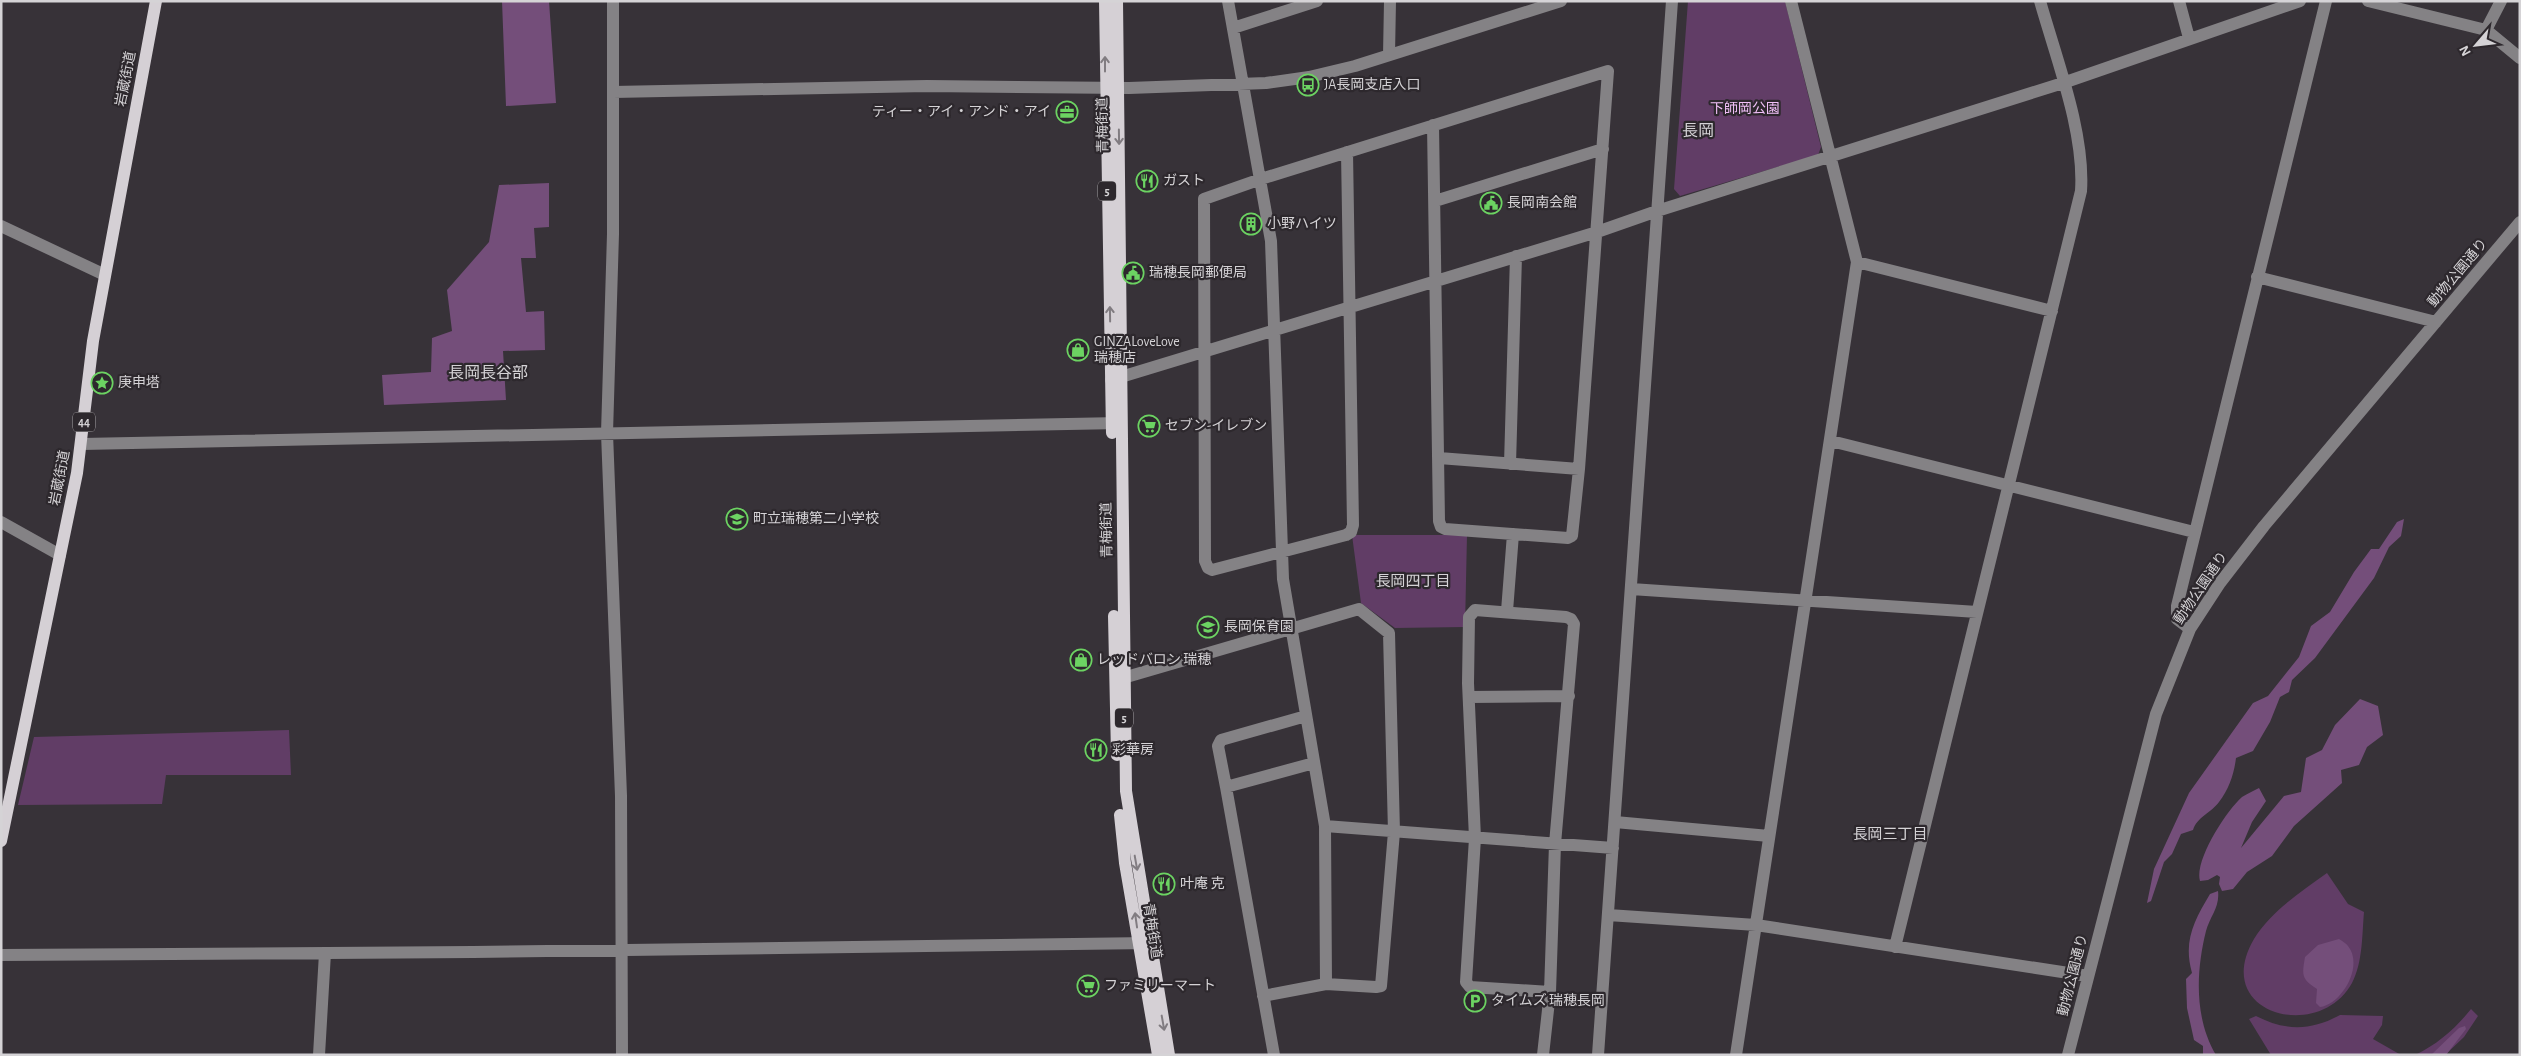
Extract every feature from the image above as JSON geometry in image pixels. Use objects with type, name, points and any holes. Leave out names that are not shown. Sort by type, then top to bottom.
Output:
[{"type":"main road","name":"岩蔵街道","points":[[1,840],[82,444],[89,364],[156,1]]},
{"type":"main road","name":"青梅街道","points":[[1105,1],[1112,87]]},
{"type":"main road","name":"青梅街道","points":[[1116,1],[1112,87],[1116,379],[1114,686],[1119,806],[1126,863],[1169,1055]]},
{"type":"main road","name":"青梅街道","points":[[1116,423],[1126,791],[1158,1055]]},
{"type":"street","points":[[613,1],[610,378],[607,433],[621,796],[622,1055]]},
{"type":"street","points":[[1228,1],[1271,241],[1281,552],[1284,585],[1325,826],[1326,984]]},
{"type":"street","points":[[1233,28],[1317,1]]},
{"type":"street","points":[[1389,55],[1390,1]]},
{"type":"street","points":[[613,92],[927,86],[1112,87],[1243,85],[1316,76],[1561,1]]},
{"type":"street","points":[[1598,1055],[1672,1]]},
{"type":"street","points":[[1736,1055],[1858,262],[1792,1]]},
{"type":"street","points":[[1895,947],[2008,485],[2078,212],[2082,171],[2076,132],[2040,1]]},
{"type":"street","points":[[2179,1],[2189,38]]},
{"type":"street","points":[[1116,379],[1597,232],[1657,211],[2063,83],[2300,1]]},
{"type":"street","points":[[2190,629],[2178,619],[2176,606],[2326,1]]},
{"type":"street","points":[[2368,1],[2486,30],[2520,58]]},
{"type":"street","points":[[2486,30],[2501,1]]},
{"type":"street","points":[[1347,152],[1353,525],[1351,532],[1217,571],[1208,568],[1206,561],[1202,203],[1208,197],[1261,179],[1347,152],[1434,126],[1608,71],[1579,469],[1572,536],[1568,538],[1445,530],[1441,527],[1434,126]]},
{"type":"street","points":[[1435,201],[1603,149]]},
{"type":"street","name":"動物公園通り","points":[[2068,1055],[2156,714],[2190,629],[2220,583],[2264,526],[2520,222]]},
{"type":"street","points":[[1,226],[105,275]]},
{"type":"street","points":[[1510,464],[1516,256]]},
{"type":"street","points":[[1858,262],[2052,311]]},
{"type":"street","points":[[2257,277],[2436,322]]},
{"type":"street","points":[[82,444],[1116,423]]},
{"type":"street","points":[[1831,441],[2194,532]]},
{"type":"street","points":[[1439,458],[1579,469]]},
{"type":"street","points":[[1,522],[60,555]]},
{"type":"street","points":[[1507,611],[1513,534]]},
{"type":"street","points":[[1631,589],[1977,612]]},
{"type":"street","points":[[1123,678],[1359,610],[1389,633],[1394,832],[1381,986],[1376,988],[1326,984],[1264,996]]},
{"type":"street","points":[[1543,1055],[1550,992],[1555,844],[1574,624],[1571,619],[1507,611],[1474,610],[1469,617],[1469,697],[1475,838],[1467,985],[1550,992]]},
{"type":"street","points":[[1469,697],[1569,696]]},
{"type":"street","points":[[1274,1055],[1218,746],[1222,740],[1306,716]]},
{"type":"street","points":[[1226,787],[1314,763]]},
{"type":"street","points":[[1615,822],[1769,836]]},
{"type":"street","points":[[1325,826],[1613,848]]},
{"type":"street","points":[[1608,915],[1756,925],[2088,976]]},
{"type":"street","points":[[1,955],[622,950],[1144,943]]},
{"type":"street","points":[[319,1055],[325,953]]},
{"type":"green space","name":"下師岡公園","points":[[1688,1],[1785,1],[1821,147],[1818,155],[1680,196],[1674,189]]},
{"type":"green space","points":[[1352,535],[1467,535],[1465,627],[1395,628],[1361,603]]},
{"type":"green space","points":[[289,730],[291,775],[166,775],[162,804],[18,805],[34,737]]},
{"type":"green space","points":[[2327,873],[2348,904],[2364,912],[2361,948],[2356,975],[2337,1001],[2317,1012],[2295,1015],[2274,1012],[2257,1002],[2246,986],[2244,965],[2254,939],[2269,920],[2297,895]]},
{"type":"green space","points":[[2471,1009],[2478,1016],[2464,1037],[2445,1055],[2415,1055],[2446,1035]]},
{"type":"green space","points":[[2340,1015],[2383,1016],[2382,1025],[2373,1039],[2401,1055],[2271,1055],[2249,1019],[2256,1016],[2277,1024],[2298,1027],[2319,1024]]},
{"type":"shaded area","points":[[502,1],[549,1],[556,103],[506,106]]},
{"type":"shaded area","points":[[549,183],[549,227],[534,228],[536,258],[521,258],[526,312],[544,311],[545,350],[503,351],[506,400],[384,405],[382,375],[431,372],[432,338],[452,331],[447,290],[489,242],[499,185]]},
{"type":"shaded area","points":[[2404,519],[2401,536],[2389,547],[2374,578],[2315,658],[2292,680],[2289,692],[2280,697],[2270,722],[2253,751],[2236,758],[2234,770],[2223,797],[2216,806],[2201,818],[2193,830],[2181,834],[2172,854],[2164,862],[2151,901],[2147,903],[2154,869],[2189,793],[2253,703],[2268,696],[2299,657],[2311,626],[2330,612],[2354,572],[2371,549],[2379,549],[2397,522]]},
{"type":"shaded area","points":[[2360,699],[2378,706],[2383,735],[2367,747],[2359,765],[2341,770],[2342,783],[2294,826],[2272,856],[2247,872],[2233,889],[2222,891],[2219,884],[2220,877],[2217,875],[2208,880],[2200,881],[2199,872],[2206,849],[2220,824],[2235,804],[2242,797],[2259,788],[2266,801],[2252,822],[2241,848],[2284,796],[2301,792],[2306,758],[2322,750],[2335,725]]},
{"type":"shaded area","points":[[2218,891],[2218,902],[2206,931],[2199,978],[2199,994],[2204,1026],[2216,1055],[2203,1055],[2203,1046],[2194,1040],[2187,1008],[2186,979],[2192,973],[2189,951],[2195,922],[2210,894]]},
{"type":"shaded area","points":[[2339,939],[2347,945],[2352,954],[2352,973],[2343,992],[2336,999],[2320,1007],[2316,1003],[2317,989],[2304,976],[2305,957],[2318,945]]},
{"type":"shaded area","points":[[2465,1026],[2466,1029],[2446,1055],[2431,1055],[2459,1028]]},
{"type":"place","name":"JA長岡支店入口","points":[[1308,85]]},
{"type":"place","name":"ティー・アイ・アンド・アイ","points":[[1067,112]]},
{"type":"place","name":"ガスト","points":[[1147,181]]},
{"type":"place","name":"長岡南会館","points":[[1491,203]]},
{"type":"place","name":"小野ハイツ","points":[[1251,224]]},
{"type":"place","name":"瑞穂長岡郵便局","points":[[1133,273]]},
{"type":"place","name":"GINZALoveLove 瑞穂店","points":[[1078,350]]},
{"type":"place","name":"庚申塔","points":[[102,383]]},
{"type":"place","name":"セブン-イレブン","points":[[1149,426]]},
{"type":"place","name":"町立瑞穂第二小学校","points":[[737,519]]},
{"type":"place","name":"長岡保育園","points":[[1208,627]]},
{"type":"place","name":"レッドバロン 瑞穂","points":[[1081,660]]},
{"type":"place","name":"彩華房","points":[[1096,750]]},
{"type":"place","name":"叶庵 克","points":[[1164,884]]},
{"type":"place","name":"ファミリーマート","points":[[1088,986]]},
{"type":"place","name":"タイムズ 瑞穂長岡","points":[[1475,1001]]},
{"type":"district","name":"長岡","points":[[1698,131]]},
{"type":"district","name":"長岡長谷部","points":[[488,373]]},
{"type":"district","name":"長岡四丁目","points":[[1413,581]]},
{"type":"district","name":"長岡三丁目","points":[[1890,834]]}]
